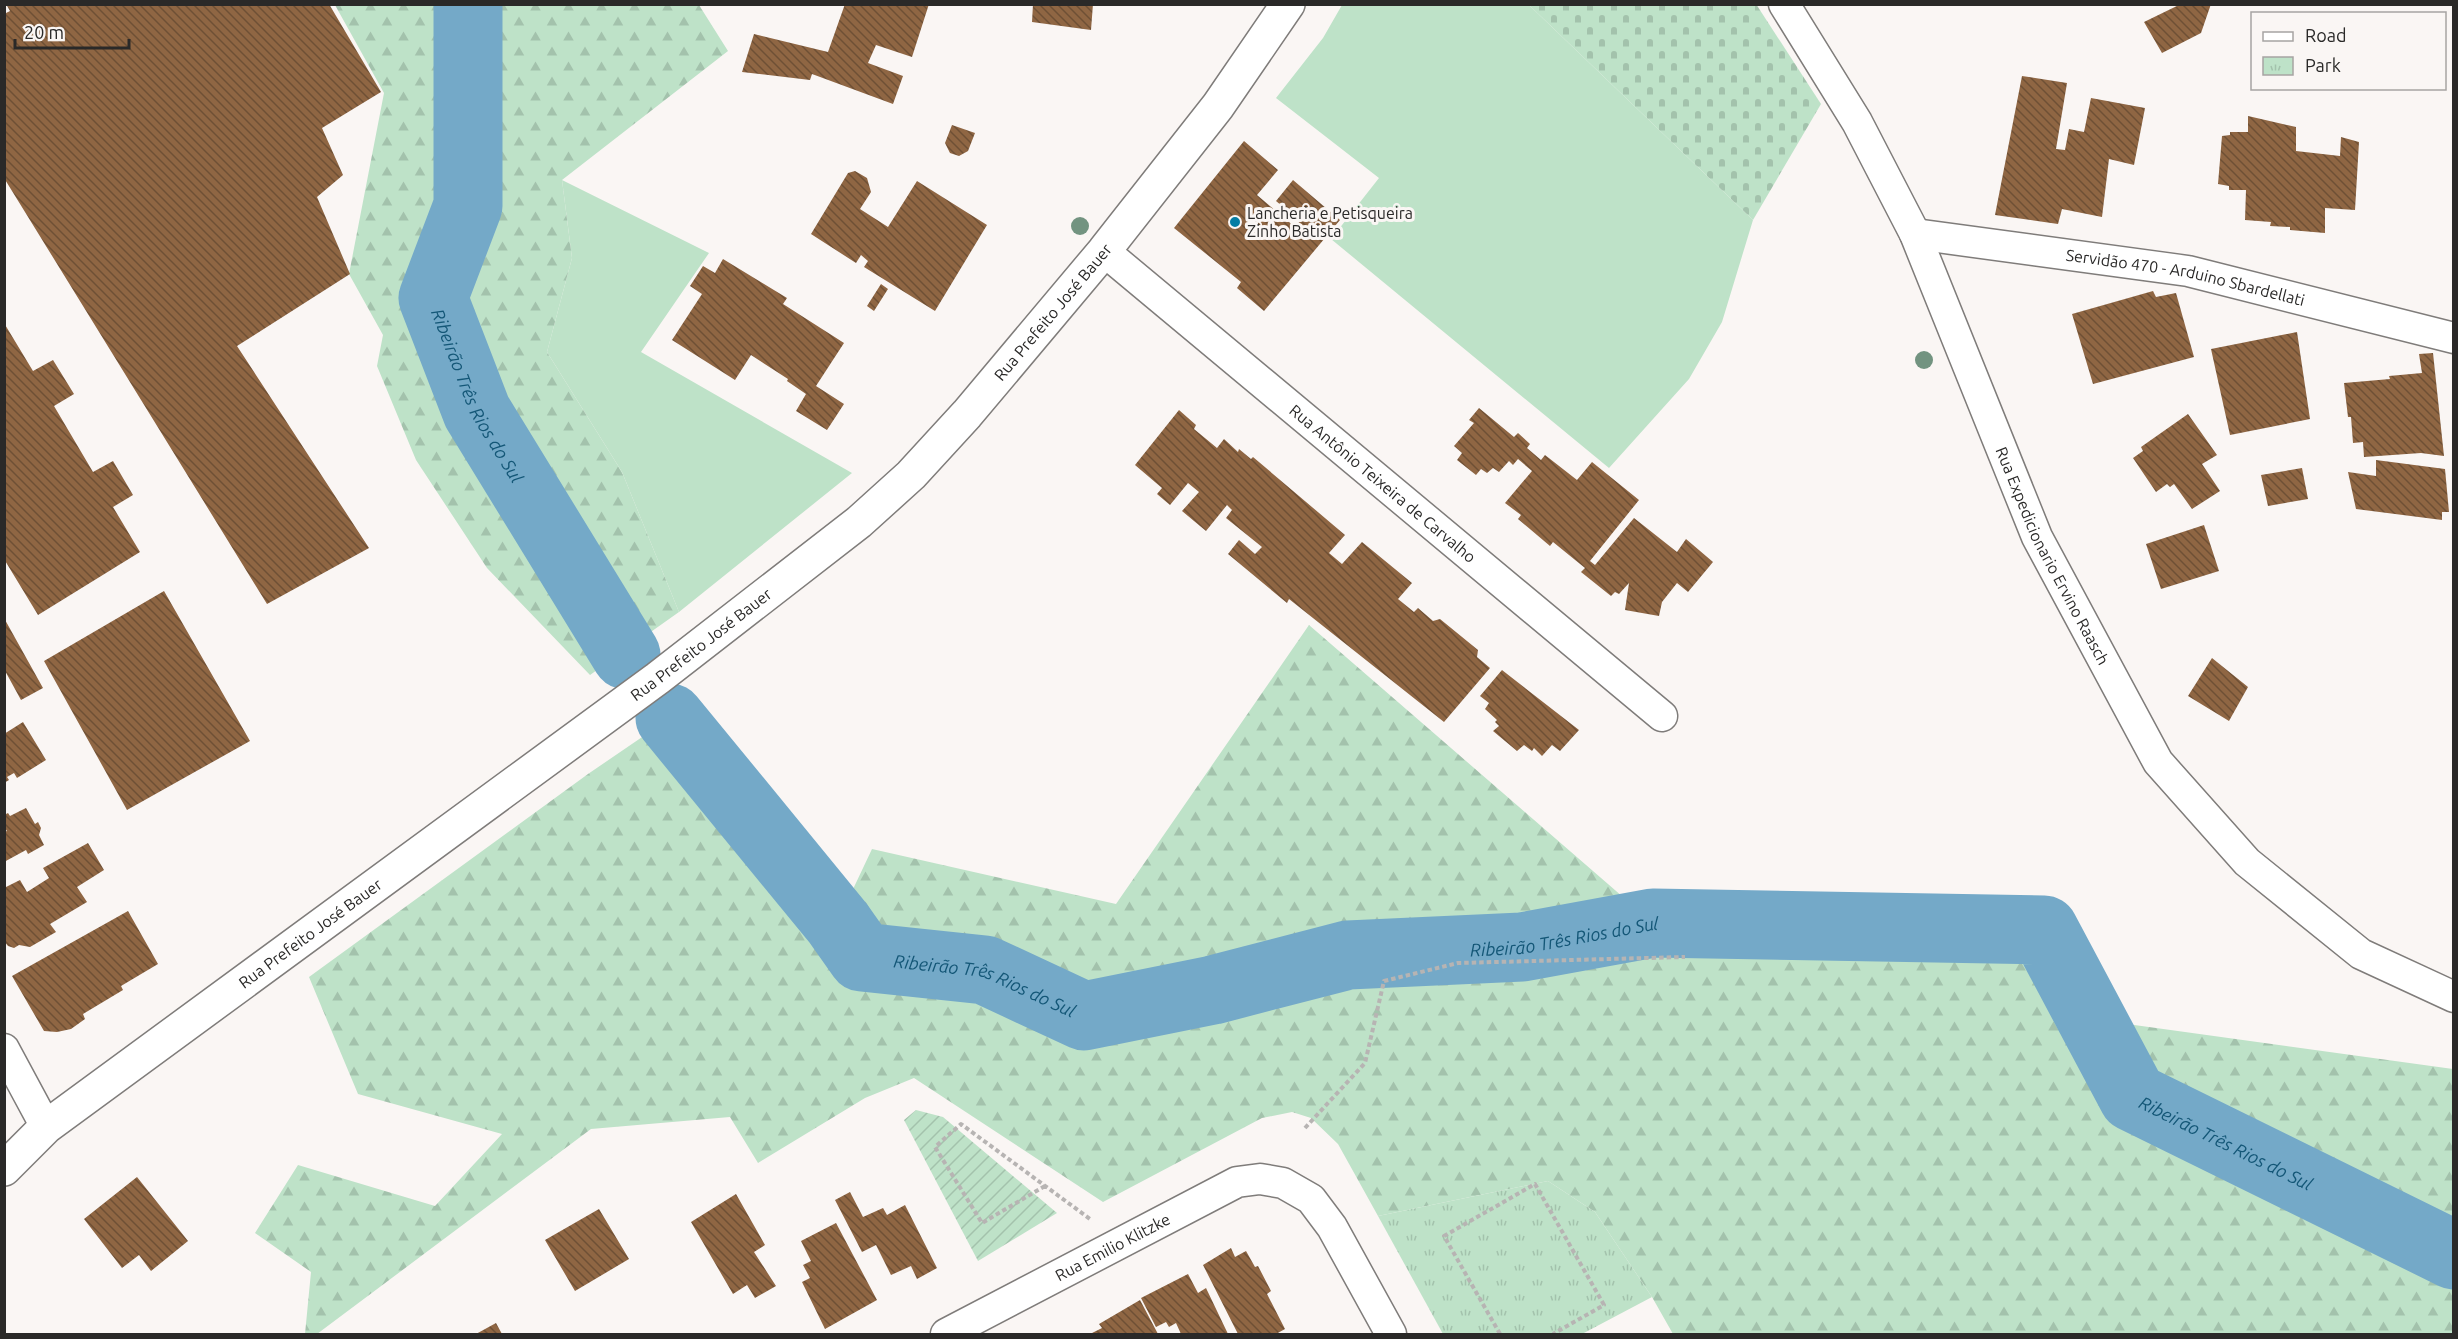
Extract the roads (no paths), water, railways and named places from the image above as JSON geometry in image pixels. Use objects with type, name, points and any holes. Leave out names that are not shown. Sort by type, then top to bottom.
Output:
[{"type":"street","name":"Rua Prefeito José Bauer","points":[[4,1169],[46,1127],[658,678],[859,522],[911,474],[967,414],[1104,251],[1218,106],[1287,4]]},
{"type":"street","name":"Rua Expedicionario Ervino Raasch","points":[[1784,4],[1857,122],[1915,234],[2037,537],[2158,762],[2247,862],[2361,954],[2454,997]]},
{"type":"street","name":"Servidão 470 - Arduino Sbardellati","points":[[1915,234],[2188,271],[2454,338]]},
{"type":"street","name":"Rua Antônio Teixeira de Carvalho","points":[[1104,251],[1662,716]]},
{"type":"street","points":[[4,1049],[46,1127]]},
{"type":"street","name":"Rua Emilio Klitzke","points":[[946,1335],[1237,1182],[1260,1179],[1283,1183],[1311,1199],[1332,1227],[1391,1335]]},
{"type":"waterway","name":"Ribeirão Três Rios do Sul","points":[[468,4],[468,206],[433,298],[477,412],[626,655]]},
{"type":"waterway","name":"Ribeirão Três Rios do Sul","points":[[670,718],[838,923],[862,957],[985,970],[1084,1016],[1213,990],[1348,955],[1522,947],[1653,923],[2044,930],[2133,1097],[2454,1255]]},
{"type":"place","name":"Lancheria e Petisqueira Zinho Batista","points":[[1235,222]]}]
